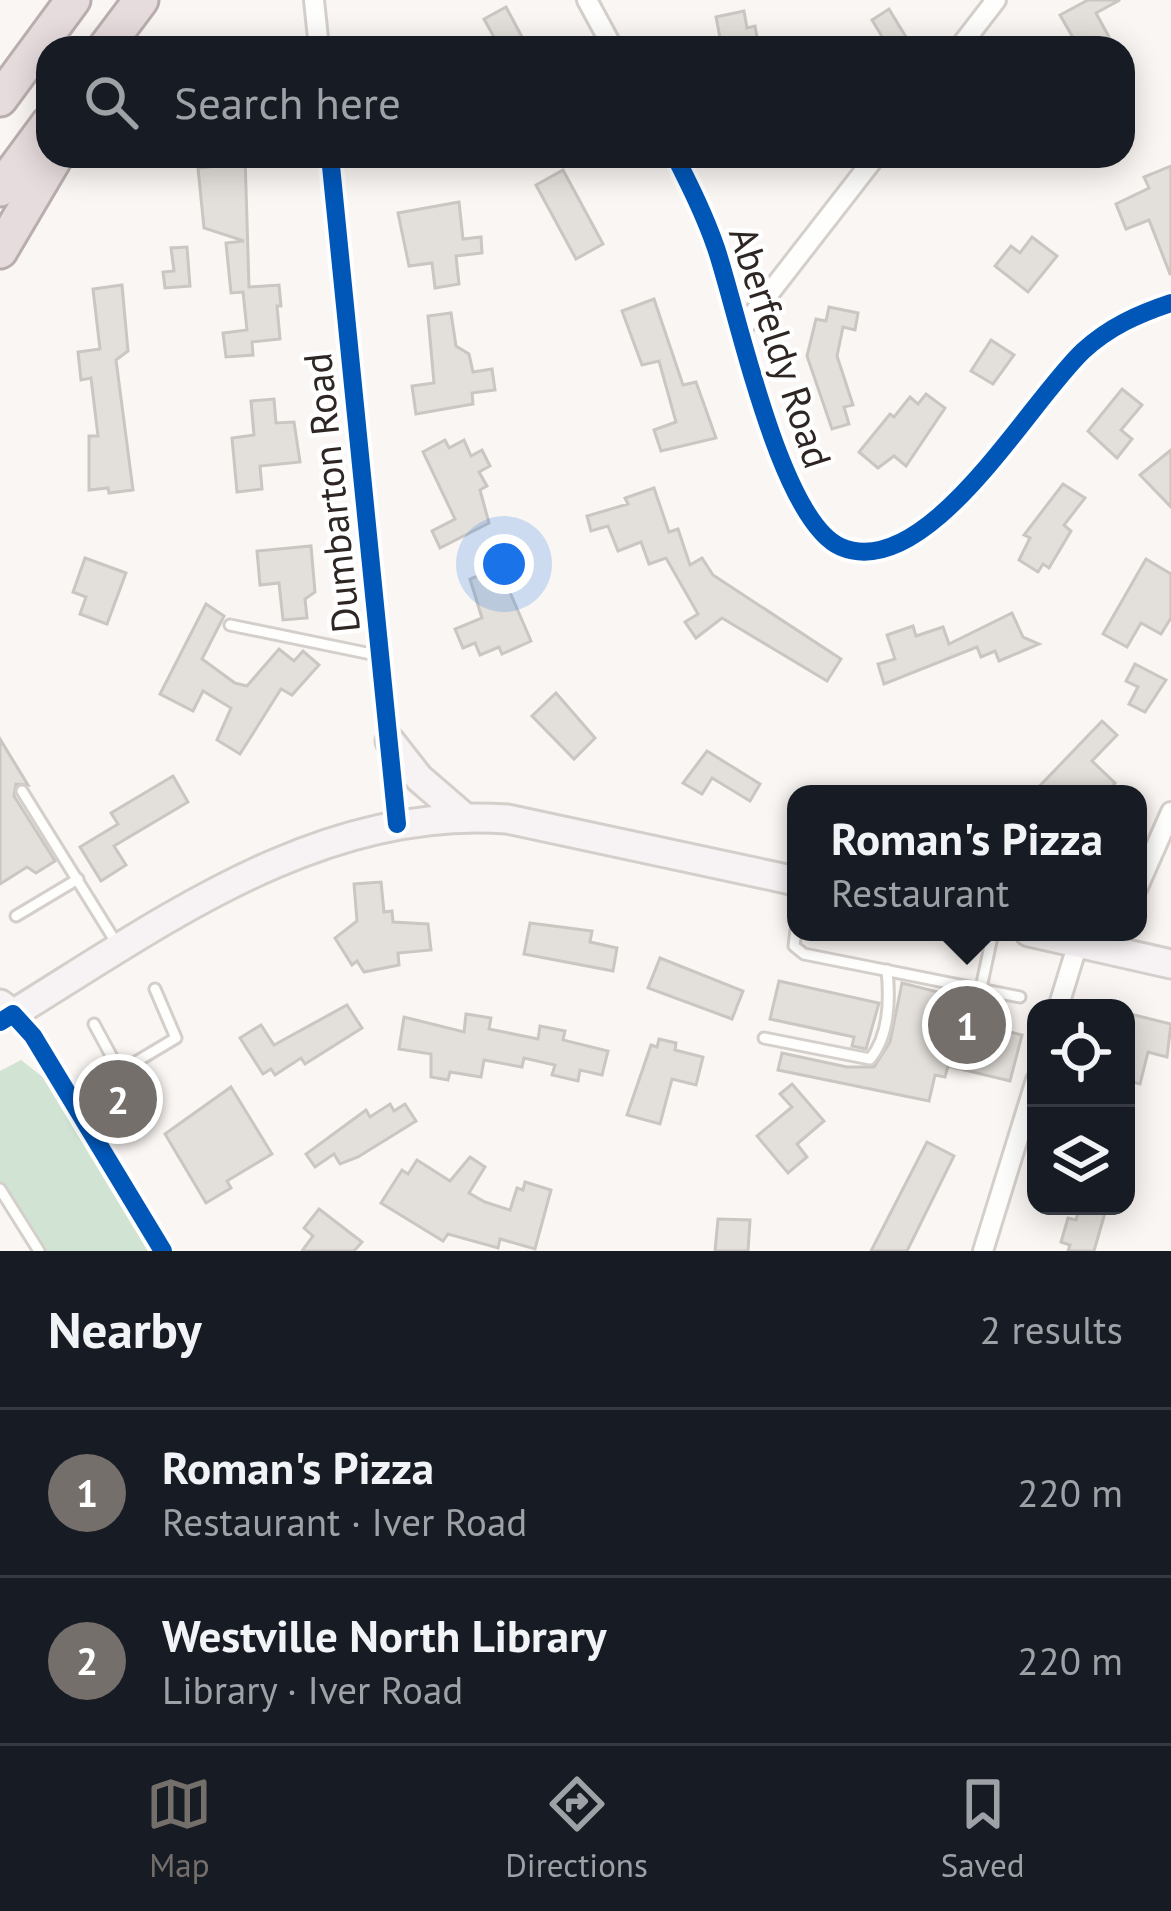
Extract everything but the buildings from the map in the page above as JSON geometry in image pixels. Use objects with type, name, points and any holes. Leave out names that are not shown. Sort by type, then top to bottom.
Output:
[{"type":"highway","points":[[0,67],[52,0]]},
{"type":"highway","points":[[46,36],[73,0]]},
{"type":"highway","points":[[114,36],[141,0]]},
{"type":"highway","points":[[129,36],[151,0]]},
{"type":"highway","points":[[0,99],[36,50]]},
{"type":"highway","points":[[0,189],[36,140]]},
{"type":"highway","points":[[0,250],[49,168]]},
{"type":"main road","points":[[390,741],[418,778],[464,816]]},
{"type":"main road","points":[[7,1009],[226,888],[326,841],[397,824],[464,816],[507,819],[787,879]]},
{"type":"main road","points":[[1069,941],[1117,941],[1171,964]]},
{"type":"street","points":[[314,0],[318,36]]},
{"type":"street","points":[[587,0],[606,36]]},
{"type":"street","points":[[968,36],[996,0]]},
{"type":"street","name":"Dumbarton Road","points":[[331,168],[397,824]]},
{"type":"street","name":"Aberfeldy Road","points":[[680,168],[716,246],[798,503],[832,543],[875,553],[913,538],[936,521],[1096,340],[1128,319],[1171,303]]},
{"type":"street","points":[[740,331],[867,168]]},
{"type":"street","points":[[1147,866],[1171,812]]},
{"type":"street","points":[[1061,999],[1078,943]]},
{"type":"street","points":[[7,1009],[72,1100],[163,1251]]},
{"type":"street","points":[[983,1251],[1028,1107]]},
{"type":"lane","points":[[230,625],[381,656]]},
{"type":"lane","points":[[22,791],[120,949]]},
{"type":"lane","points":[[16,916],[78,879]]},
{"type":"lane","points":[[795,941],[804,954],[1020,997]]},
{"type":"lane","points":[[981,988],[991,941]]},
{"type":"lane","points":[[764,1038],[870,1059],[880,1043],[888,1010],[887,970]]},
{"type":"lane","points":[[72,1100],[176,1038],[155,989]]},
{"type":"lane","points":[[94,1024],[120,1072]]},
{"type":"lane","points":[[0,1189],[39,1251]]},
{"type":"green space","points":[[21,1060],[72,1100],[165,1251],[46,1251],[0,1184],[0,1071]]},
{"type":"cycle path","points":[[331,168],[397,824]]},
{"type":"cycle path","points":[[681,168],[716,248],[780,458],[819,529],[841,547],[874,551],[907,539],[941,515],[1083,351],[1124,322],[1171,303]]},
{"type":"cycle path","points":[[0,1022],[13,1014],[33,1036],[163,1251]]},
{"type":"place","name":"Roman's Pizza","points":[[967,1025]]},
{"type":"place","name":"Westville North Library","points":[[118,1099]]}]
